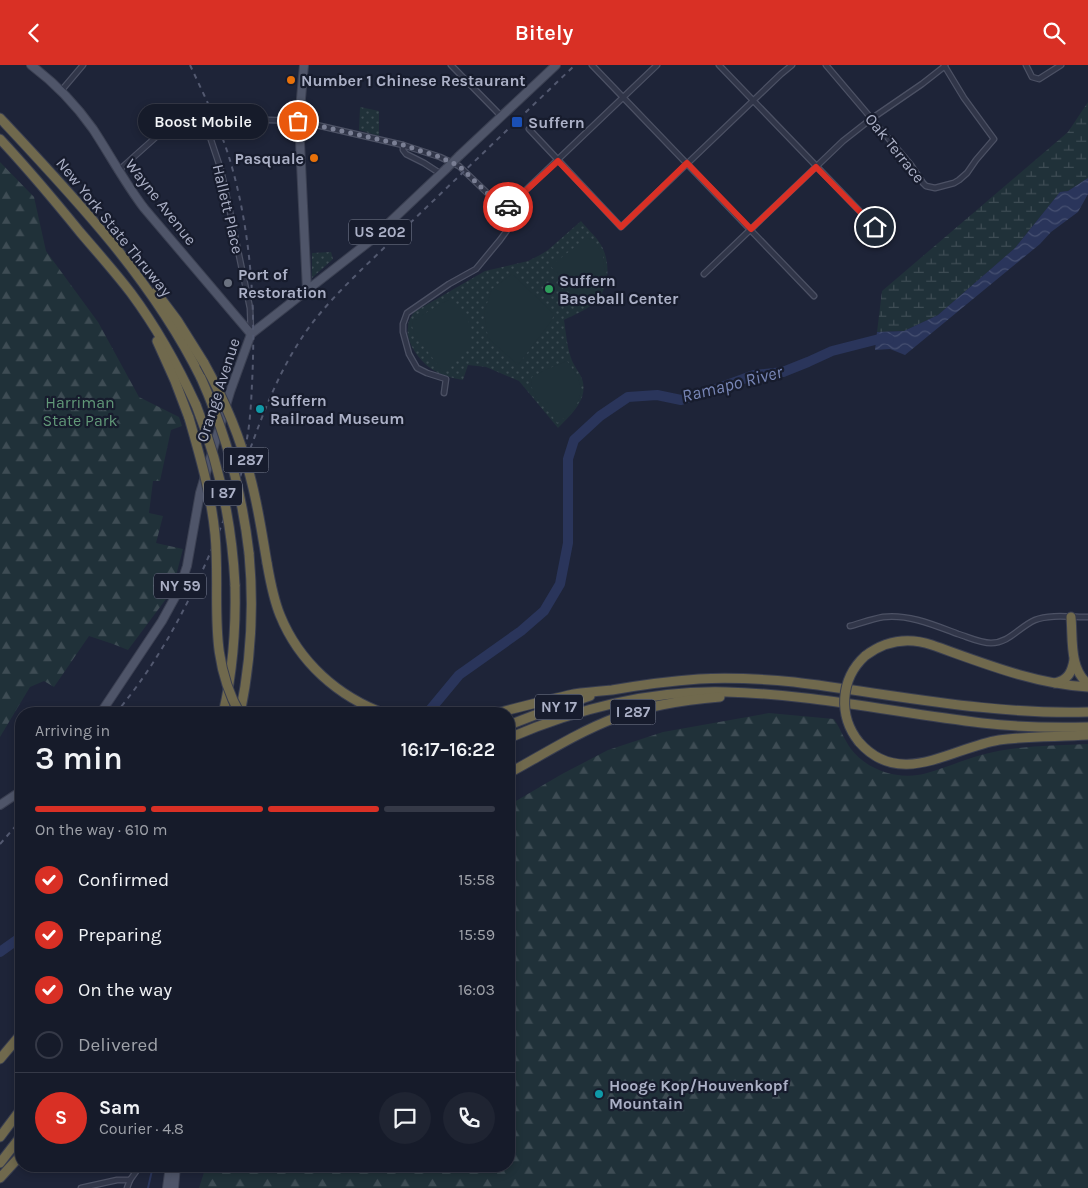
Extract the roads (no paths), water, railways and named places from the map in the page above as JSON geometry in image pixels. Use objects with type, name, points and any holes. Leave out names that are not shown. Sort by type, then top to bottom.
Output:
[{"type":"highway","name":"New York State Thruway","points":[[0,118],[74,198],[114,245],[159,305],[201,378],[219,421],[233,465],[249,553],[252,592],[251,631],[241,707]]},
{"type":"highway","name":"New York State Thruway","points":[[0,139],[96,251],[139,305],[178,367],[196,405],[214,455],[225,500],[232,541],[236,615],[234,646],[224,707]]},
{"type":"highway","name":"I 287","points":[[114,245],[137,269],[177,320],[204,363],[225,404],[244,453],[255,497],[273,591],[284,625],[299,649],[315,669],[347,696],[368,707]]},
{"type":"highway","name":"I 287","points":[[139,305],[175,381],[189,419],[203,468],[213,517],[216,549],[217,635],[220,657],[228,688],[237,707]]},
{"type":"highway","points":[[1051,683],[1067,678],[1072,671],[1074,660],[1071,617]]},
{"type":"highway","points":[[1088,685],[1051,683],[1022,676],[932,645],[904,640],[887,643],[877,648],[856,665],[851,674],[844,700],[847,720],[859,742],[869,752],[894,764],[911,765],[922,763],[977,746],[1018,738],[1088,735]]},
{"type":"highway","points":[[1074,660],[1080,675],[1088,685]]},
{"type":"highway","name":"I 287","points":[[515,709],[575,694],[655,683],[700,679],[747,678],[816,684],[984,708],[1044,712],[1088,712]]},
{"type":"highway","name":"NY 17","points":[[515,723],[609,690]]},
{"type":"highway","name":"NY 17","points":[[515,736],[539,726],[579,713],[640,699],[701,692],[770,695]]},
{"type":"highway","name":"I 287","points":[[515,770],[586,731],[616,718],[660,705],[725,697],[770,695],[821,700],[989,724],[1088,727]]},
{"type":"highway","points":[[0,1059],[15,1041]]},
{"type":"highway","points":[[0,1137],[15,1117]]},
{"type":"highway","points":[[0,1163],[15,1144]]},
{"type":"highway","points":[[0,1178],[15,1162]]},
{"type":"main road","name":"Wayne Avenue","points":[[31,65],[61,91],[92,128],[131,191],[251,334]]},
{"type":"main road","points":[[304,65],[298,121],[307,290]]},
{"type":"main road","name":"Orange Avenue","points":[[105,707],[162,621],[179,590],[187,565],[200,493],[230,392],[251,334],[370,241],[556,65]]},
{"type":"main road","points":[[0,805],[15,795]]},
{"type":"main road","points":[[167,1188],[169,1172]]},
{"type":"main road","points":[[174,1188],[175,1172]]},
{"type":"street","points":[[61,91],[83,65]]},
{"type":"street","points":[[451,65],[501,116]]},
{"type":"street","points":[[592,65],[814,296]]},
{"type":"street","points":[[505,210],[657,65]]},
{"type":"street","points":[[719,65],[875,227]]},
{"type":"street","points":[[529,129],[621,227],[792,65]]},
{"type":"street","name":"Oak Terrace","points":[[826,65],[911,165],[923,183],[926,186],[935,188],[959,180],[967,173],[994,139],[964,98],[945,65]]},
{"type":"street","points":[[704,274],[843,141],[945,65]]},
{"type":"street","points":[[1026,65],[1032,77],[1036,79],[1062,65]]},
{"type":"street","points":[[118,171],[175,120],[189,115],[214,118],[298,121],[403,145],[440,157],[459,166],[505,210],[510,219],[508,229],[476,269],[449,284],[407,313],[403,324],[403,332],[409,354],[417,368],[446,379],[444,393]]},
{"type":"street","name":"Hallett Place","points":[[203,116],[221,170],[250,308],[251,334]]},
{"type":"street","points":[[403,145],[403,150],[406,154],[444,171]]},
{"type":"street","points":[[850,626],[882,618],[905,617],[979,641],[991,643],[1009,638],[1041,618],[1088,617]]},
{"type":"street","points":[[127,1188],[136,1172]]},
{"type":"street","points":[[81,1188],[117,1180],[130,1180]]},
{"type":"water","points":[[1088,178],[1088,194],[1078,212],[1051,232],[1040,244],[905,355],[890,349],[875,350],[877,332],[904,331],[938,315],[1015,248],[1060,192],[1068,191]]},
{"type":"waterway","name":"Ramapo River","points":[[432,707],[459,675],[521,631],[544,611],[560,584],[568,543],[568,459],[574,440],[600,416],[628,397],[657,395],[681,400],[754,375],[783,372],[832,351],[883,338],[889,339]]},
{"type":"waterway","name":"Ramapo River","points":[[0,952],[15,941]]},
{"type":"waterway","points":[[148,1188],[152,1172]]},
{"type":"railway","points":[[190,65],[216,122],[229,157],[247,240],[252,298],[253,355],[250,416],[245,448]]},
{"type":"railway","points":[[120,707],[154,661],[186,605],[213,546],[274,390],[282,372],[309,327],[360,271],[575,65]]},
{"type":"railway","points":[[0,844],[15,827]]},
{"type":"place","name":"Number 1 Chinese Restaurant","points":[[291,80]]},
{"type":"place","name":"Boost Mobile","points":[[298,121]]},
{"type":"place","name":"Suffern","points":[[517,122]]},
{"type":"place","name":"Pasquale","points":[[314,158]]},
{"type":"place","name":"Port of Restoration","points":[[228,283]]},
{"type":"place","name":"Suffern Baseball Center","points":[[549,289]]},
{"type":"place","name":"Suffern Railroad Museum","points":[[260,409]]},
{"type":"place","name":"Hooge Kop/Houvenkopf Mountain","points":[[599,1094]]},
{"type":"park label","name":"Harriman State Park","points":[[80,411]]}]
